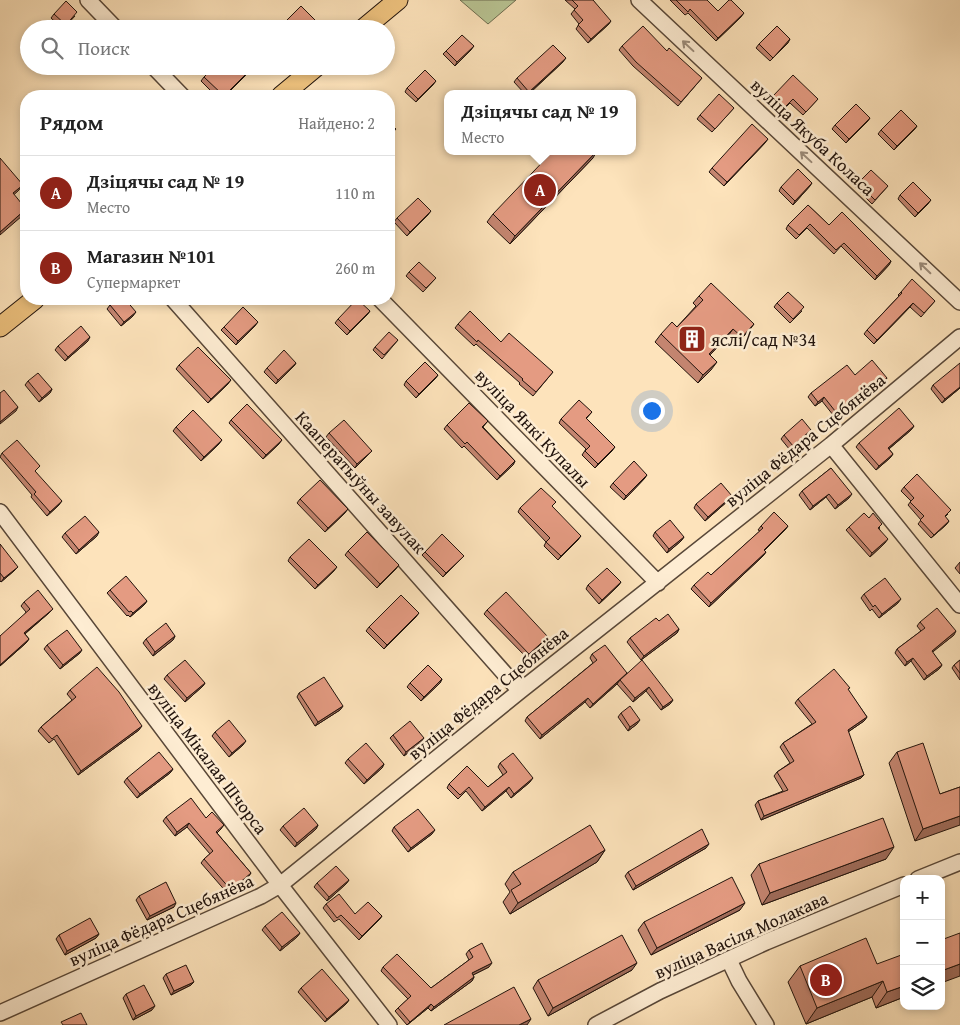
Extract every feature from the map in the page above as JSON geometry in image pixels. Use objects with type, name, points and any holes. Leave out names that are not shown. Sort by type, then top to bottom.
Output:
[{"type":"main road","points":[[374,20],[398,0]]},
{"type":"main road","points":[[288,90],[306,75]]},
{"type":"main road","points":[[0,327],[28,305]]},
{"type":"street","points":[[88,0],[107,20]]},
{"type":"street","name":"вуліца Якуба Коласа","points":[[639,0],[960,302]]},
{"type":"street","points":[[162,75],[176,90]]},
{"type":"street","name":"Кааператыўны завулак","points":[[178,305],[520,691]]},
{"type":"street","name":"вуліца Янкі Купалы","points":[[386,305],[658,582]]},
{"type":"street","name":"вуліца Фёдара Сцебянёва","points":[[0,1013],[252,900],[280,885],[520,691],[831,445],[960,337]]},
{"type":"street","points":[[831,445],[960,605]]},
{"type":"street","name":"вуліца Мікалая Шчорса","points":[[0,512],[280,885],[388,1025]]},
{"type":"street","points":[[928,875],[960,862]]},
{"type":"street","name":"вуліца Васіля Молакава","points":[[596,1025],[616,1020],[660,991],[766,942],[900,886]]},
{"type":"street","points":[[729,960],[739,981],[766,1025]]},
{"type":"green space","points":[[460,0],[516,0],[488,24]]},
{"type":"building","points":[[572,0],[593,0],[611,21],[591,39],[578,25],[583,20],[574,10],[578,6]]},
{"type":"building","points":[[676,0],[707,0],[718,11],[731,0],[744,13],[718,38],[690,9],[688,12]]},
{"type":"building","points":[[66,1],[77,12],[70,20],[61,20],[54,14]]},
{"type":"building","points":[[301,6],[315,20],[287,20]]},
{"type":"building","points":[[643,26],[667,51],[669,48],[702,78],[681,102],[636,62],[622,46]]},
{"type":"building","points":[[777,26],[790,39],[773,58],[759,44]]},
{"type":"building","points":[[462,35],[474,46],[457,62],[446,51]]},
{"type":"building","points":[[553,45],[566,58],[531,90],[527,90],[517,78]]},
{"type":"building","points":[[425,70],[436,81],[418,99],[407,88]]},
{"type":"building","points":[[206,75],[245,75],[230,90],[218,90],[204,77]]},
{"type":"building","points":[[793,75],[818,99],[806,112],[793,99],[785,107],[773,96]]},
{"type":"building","points":[[719,94],[734,108],[715,129],[700,115]]},
{"type":"building","points":[[856,104],[870,118],[849,139],[835,125]]},
{"type":"building","points":[[901,110],[917,126],[897,146],[881,130]]},
{"type":"building","points":[[752,124],[768,139],[727,182],[712,168]]},
{"type":"building","points":[[549,155],[593,155],[515,236],[493,214]]},
{"type":"building","points":[[0,158],[20,181],[20,187],[13,193],[20,202],[20,214],[0,232]]},
{"type":"building","points":[[798,169],[812,183],[795,201],[781,187]]},
{"type":"building","points":[[871,170],[888,186],[875,200],[858,183]]},
{"type":"building","points":[[913,182],[931,200],[918,213],[900,195]]},
{"type":"building","points":[[418,198],[431,211],[410,232],[397,218]]},
{"type":"building","points":[[808,205],[829,225],[842,212],[891,261],[877,276],[844,243],[836,250],[810,224],[799,235],[788,225]]},
{"type":"building","points":[[419,262],[436,278],[426,288],[409,272]]},
{"type":"building","points":[[912,279],[935,301],[924,313],[913,303],[877,340],[867,330],[902,293]]},
{"type":"building","name":"яслі/сад №34","points":[[711,283],[754,324],[742,337],[733,329],[709,354],[717,362],[703,375],[661,334],[672,322],[677,327],[703,300],[699,296]]},
{"type":"building","points":[[788,292],[804,307],[793,319],[777,303]]},
{"type":"building","points":[[110,305],[130,305],[136,312],[124,322]]},
{"type":"building","points":[[351,305],[364,305],[370,311],[350,331],[338,319]]},
{"type":"building","points":[[243,307],[258,322],[238,341],[224,327]]},
{"type":"building","points":[[470,311],[501,342],[509,333],[553,372],[536,392],[458,324]]},
{"type":"building","points":[[81,326],[90,337],[68,357],[58,346]]},
{"type":"building","points":[[389,332],[398,340],[384,355],[375,347]]},
{"type":"building","points":[[198,347],[231,380],[211,399],[179,365]]},
{"type":"building","points":[[284,350],[296,363],[278,380],[267,368]]},
{"type":"building","points":[[872,360],[887,378],[839,416],[824,397],[818,402],[811,393],[847,365],[855,375]]},
{"type":"building","points":[[425,362],[438,375],[419,394],[406,381]]},
{"type":"building","points":[[960,363],[960,387],[945,399],[933,385]]},
{"type":"building","points":[[38,373],[52,389],[42,398],[28,381]]},
{"type":"building","points":[[4,390],[18,407],[0,422],[0,393]]},
{"type":"building","points":[[579,400],[592,412],[586,418],[615,447],[598,464],[585,451],[590,446],[561,419]]},
{"type":"building","points":[[469,403],[488,421],[482,427],[515,461],[500,476],[467,442],[465,444],[447,425]]},
{"type":"building","points":[[247,404],[282,440],[266,455],[231,420]]},
{"type":"building","points":[[899,408],[914,426],[888,448],[893,454],[879,466],[859,443]]},
{"type":"building","points":[[193,410],[222,440],[204,457],[176,427]]},
{"type":"building","points":[[802,419],[811,430],[793,446],[784,435]]},
{"type":"building","points":[[344,420],[372,451],[357,464],[329,433]]},
{"type":"building","points":[[17,440],[40,466],[35,471],[62,501],[50,512],[34,494],[36,492],[2,453]]},
{"type":"building","points":[[634,461],[647,475],[626,496],[613,483]]},
{"type":"building","points":[[831,468],[852,494],[838,505],[829,494],[813,506],[802,491]]},
{"type":"building","points":[[917,474],[951,510],[945,516],[949,521],[934,535],[920,520],[924,516],[910,502],[914,498],[904,487]]},
{"type":"building","points":[[320,480],[348,509],[328,528],[300,499]]},
{"type":"building","points":[[721,483],[732,496],[708,517],[696,504]]},
{"type":"building","points":[[541,488],[556,502],[552,506],[581,536],[561,556],[546,542],[550,538],[520,508]]},
{"type":"building","points":[[774,512],[788,526],[764,550],[766,552],[711,603],[694,585],[708,572],[711,575],[763,528],[761,526]]},
{"type":"building","points":[[864,513],[869,518],[873,513],[882,524],[878,528],[888,539],[872,553],[849,527]]},
{"type":"building","points":[[85,516],[99,532],[79,550],[65,533]]},
{"type":"building","points":[[670,520],[684,537],[669,549],[655,532]]},
{"type":"building","points":[[367,532],[399,565],[380,584],[348,551]]},
{"type":"building","points":[[442,534],[464,556],[446,573],[425,552]]},
{"type":"building","points":[[309,539],[337,567],[318,585],[290,557]]},
{"type":"building","points":[[0,544],[18,567],[4,578],[0,573]]},
{"type":"building","points":[[607,568],[621,582],[602,600],[588,585]]},
{"type":"building","points":[[126,576],[147,601],[133,613],[129,612],[110,590]]},
{"type":"building","points":[[885,578],[901,599],[882,614],[875,605],[873,607],[864,594]]},
{"type":"building","points":[[38,590],[53,609],[24,633],[29,639],[0,665],[0,636],[30,609],[24,602]]},
{"type":"building","points":[[506,592],[548,637],[529,654],[487,610]]},
{"type":"building","points":[[401,595],[419,613],[387,645],[369,627]]},
{"type":"building","points":[[937,608],[956,631],[932,651],[942,665],[927,676],[913,658],[907,662],[897,649],[925,628],[920,622]]},
{"type":"building","points":[[668,614],[679,629],[644,656],[630,638],[656,618],[659,621]]},
{"type":"building","points":[[166,623],[175,636],[155,652],[146,639]]},
{"type":"building","points":[[67,630],[82,650],[63,665],[47,645]]},
{"type":"building","points":[[605,645],[627,673],[593,704],[588,698],[542,735],[527,717],[597,660],[592,654]]},
{"type":"building","points":[[185,660],[205,683],[187,698],[167,675]]},
{"type":"building","points":[[642,660],[673,700],[663,707],[649,687],[635,698],[620,680]]},
{"type":"building","points":[[960,660],[960,673],[954,665]]},
{"type":"building","points":[[428,665],[442,679],[424,697],[410,683]]},
{"type":"building","points":[[97,667],[119,692],[142,726],[81,771],[57,735],[52,739],[41,727],[76,697],[70,690]]},
{"type":"building","points":[[834,669],[850,688],[848,689],[867,717],[848,730],[864,775],[764,816],[758,801],[788,790],[777,772],[794,761],[783,743],[816,722],[798,699]]},
{"type":"building","points":[[324,677],[343,706],[318,722],[299,693]]},
{"type":"building","points":[[630,706],[640,720],[630,727],[621,713]]},
{"type":"building","points":[[229,720],[246,741],[232,753],[215,732]]},
{"type":"building","points":[[410,721],[424,738],[406,752],[393,735]]},
{"type":"building","points":[[366,743],[384,764],[367,780],[348,759]]},
{"type":"building","points":[[923,743],[940,794],[960,787],[960,816],[923,829],[897,752]]},
{"type":"building","points":[[159,752],[173,769],[140,794],[127,778]]},
{"type":"building","points":[[513,753],[533,778],[514,794],[509,787],[485,807],[469,787],[460,795],[449,784],[467,766],[488,787],[507,772],[500,763]]},
{"type":"building","points":[[191,798],[206,818],[212,812],[224,825],[216,832],[251,873],[231,890],[204,859],[213,851],[189,823],[177,832],[166,817]]},
{"type":"building","points":[[304,808],[318,825],[297,843],[283,826]]},
{"type":"building","points":[[418,809],[435,830],[411,848],[394,827]]},
{"type":"building","points":[[883,818],[894,847],[770,893],[759,864]]},
{"type":"building","points":[[590,825],[605,850],[518,903],[511,890],[521,884],[513,872]]},
{"type":"building","points":[[702,829],[709,844],[636,886],[628,872]]},
{"type":"building","points":[[336,866],[349,880],[329,897],[317,883]]},
{"type":"building","points":[[732,877],[745,903],[657,948],[644,922]]},
{"type":"building","points":[[166,882],[176,903],[150,916],[139,896]]},
{"type":"building","points":[[339,894],[355,914],[368,902],[382,916],[362,936],[341,915],[337,918],[326,904]]},
{"type":"building","points":[[282,912],[300,933],[282,947],[265,926]]},
{"type":"building","points":[[90,918],[99,934],[67,951],[59,935]]},
{"type":"building","points":[[960,933],[960,964],[945,970],[945,965],[945,939]]},
{"type":"building","points":[[622,935],[637,963],[553,1008],[538,980]]},
{"type":"building","points":[[866,938],[877,964],[900,955],[900,987],[887,992],[883,981],[817,1008],[800,966]]},
{"type":"building","points":[[482,943],[492,963],[472,973],[474,977],[434,1007],[431,1004],[410,1022],[398,1008],[411,996],[383,967],[397,954],[431,988],[473,957],[469,950]]},
{"type":"building","points":[[186,965],[194,982],[174,991],[166,974]]},
{"type":"building","points":[[322,969],[349,1000],[327,1019],[301,988]]},
{"type":"building","points":[[144,985],[155,1006],[136,1016],[126,994]]},
{"type":"building","points":[[514,987],[531,1019],[519,1025],[444,1025]]},
{"type":"building","points":[[81,1013],[87,1025],[63,1025],[61,1022]]},
{"type":"place","name":"Дзіцячы сад № 19","points":[[540,190]]},
{"type":"place","name":"яслі/сад №34","points":[[692,339]]},
{"type":"place","name":"Магазин №101","points":[[826,980]]}]
